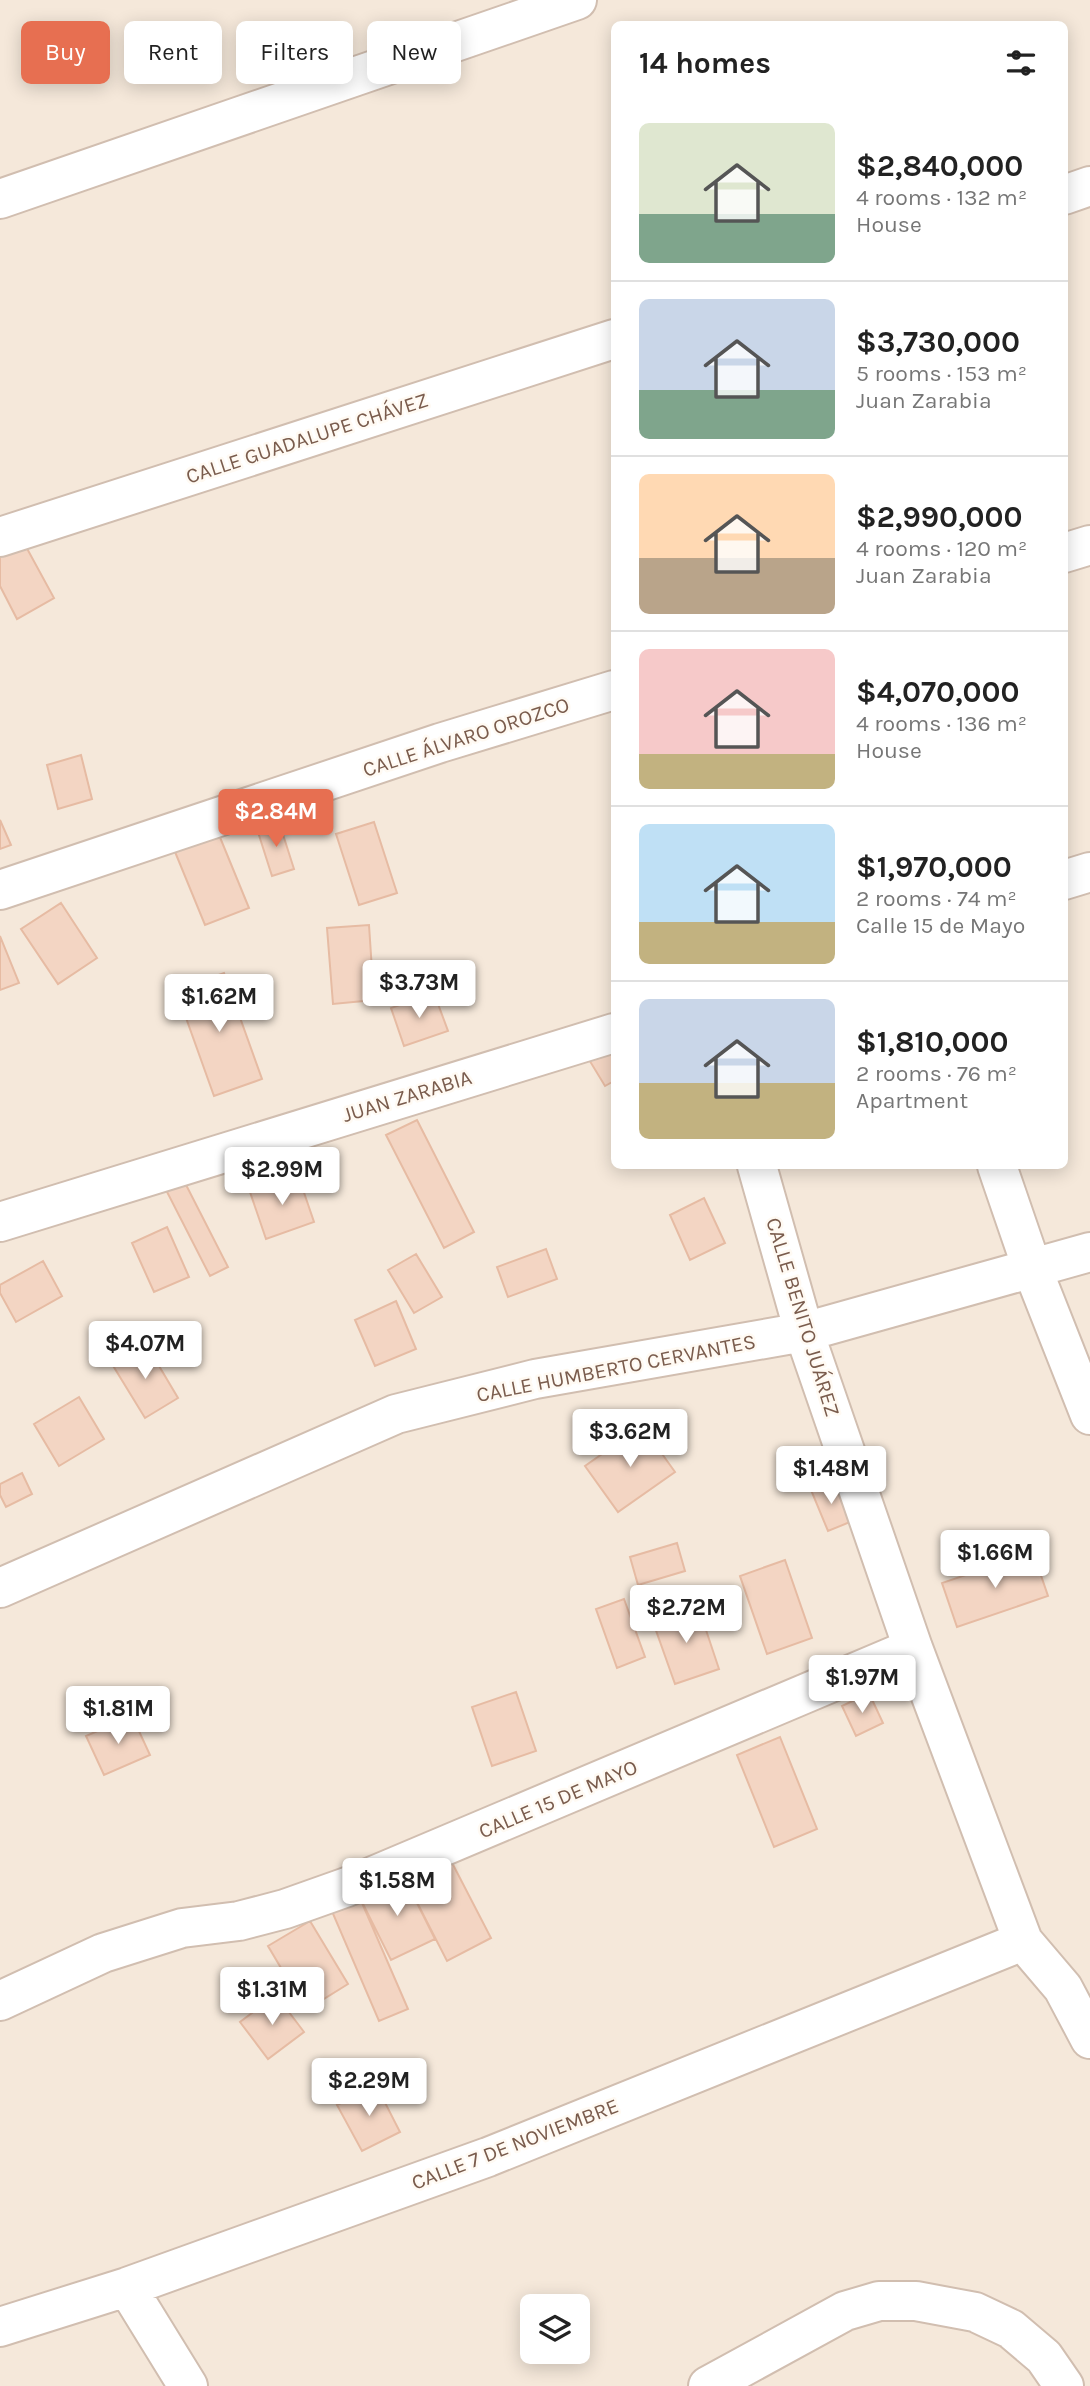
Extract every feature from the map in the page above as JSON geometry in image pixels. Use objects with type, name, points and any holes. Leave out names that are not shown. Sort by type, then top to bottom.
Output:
[{"type":"street","points":[[0,199],[577,0]]},
{"type":"street","points":[[1068,194],[1090,186]]},
{"type":"street","name":"CALLE GUADALUPE CHÁVEZ","points":[[0,537],[611,340]]},
{"type":"street","points":[[1068,552],[1090,545]]},
{"type":"street","name":"CALLE ÁLVARO OROZCO","points":[[0,890],[440,743],[611,691]]},
{"type":"street","points":[[1068,879],[1090,872]]},
{"type":"street","name":"JUAN ZARABIA","points":[[0,1222],[611,1034]]},
{"type":"street","name":"CALLE BENITO JUÁREZ","points":[[758,1169],[804,1332],[912,1648],[1023,1941],[1063,1988],[1090,2039]]},
{"type":"street","points":[[998,1169],[1032,1268],[1090,1415]]},
{"type":"street","name":"CALLE HUMBERTO CERVANTES","points":[[0,1588],[396,1414],[535,1379],[804,1332],[1090,1252]]},
{"type":"street","name":"CALLE 15 DE MAYO","points":[[0,2001],[103,1953],[182,1928],[239,1921],[285,1909],[347,1887],[912,1648]]},
{"type":"street","name":"CALLE 7 DE NOVIEMBRE","points":[[0,2327],[127,2287],[488,2157],[1023,1941]]},
{"type":"street","points":[[127,2287],[188,2386]]},
{"type":"street","points":[[708,2386],[845,2311],[879,2301],[916,2301],[975,2312],[1011,2329],[1044,2357],[1064,2386]]},
{"type":"shaded area","points":[[0,0],[1090,0],[1090,2386],[0,2386]]},
{"type":"building","points":[[24,543],[54,598],[17,619],[0,586],[0,556]]},
{"type":"building","points":[[81,755],[92,799],[58,809],[47,765]]},
{"type":"building","points":[[0,820],[11,845],[0,849]]},
{"type":"building","points":[[279,822],[294,869],[272,876],[257,829]]},
{"type":"building","points":[[374,822],[397,893],[359,905],[336,834]]},
{"type":"building","points":[[217,830],[249,908],[205,925],[173,847]]},
{"type":"building","points":[[61,903],[97,958],[58,984],[21,929]]},
{"type":"building","points":[[369,925],[374,1000],[333,1004],[327,928]]},
{"type":"building","points":[[0,936],[19,983],[0,990]]},
{"type":"building","points":[[224,973],[262,1079],[214,1096],[176,990]]},
{"type":"building","points":[[434,993],[448,1031],[404,1046],[391,1008]]},
{"type":"building","points":[[609,1047],[611,1083],[605,1086],[588,1058]]},
{"type":"building","points":[[417,1120],[474,1232],[444,1248],[386,1135]]},
{"type":"building","points":[[298,1175],[314,1222],[266,1239],[250,1192]]},
{"type":"building","points":[[182,1177],[228,1267],[210,1276],[164,1186]]},
{"type":"building","points":[[704,1198],[725,1243],[690,1260],[670,1215]]},
{"type":"building","points":[[167,1227],[189,1277],[154,1292],[132,1243]]},
{"type":"building","points":[[546,1249],[557,1279],[508,1297],[497,1267]]},
{"type":"building","points":[[416,1254],[442,1297],[414,1313],[388,1270]]},
{"type":"building","points":[[43,1261],[62,1296],[16,1322],[0,1293],[0,1285]]},
{"type":"building","points":[[396,1301],[416,1349],[375,1366],[355,1320]]},
{"type":"building","points":[[146,1344],[178,1398],[145,1418],[112,1364]]},
{"type":"building","points":[[79,1397],[104,1439],[59,1466],[34,1424]]},
{"type":"building","points":[[642,1426],[675,1472],[618,1512],[585,1466]]},
{"type":"building","points":[[22,1473],[32,1494],[6,1507],[0,1495],[0,1484]]},
{"type":"building","points":[[833,1480],[850,1522],[828,1531],[811,1490]]},
{"type":"building","points":[[677,1543],[685,1571],[638,1585],[630,1557]]},
{"type":"building","points":[[1033,1552],[1048,1596],[957,1627],[942,1583]]},
{"type":"building","points":[[785,1560],[812,1638],[767,1654],[740,1576]]},
{"type":"building","points":[[624,1599],[645,1657],[617,1668],[596,1609]]},
{"type":"building","points":[[698,1606],[719,1669],[675,1684],[653,1622]]},
{"type":"building","points":[[516,1692],[536,1751],[492,1766],[472,1707]]},
{"type":"building","points":[[869,1693],[883,1723],[856,1736],[842,1706]]},
{"type":"building","points":[[132,1716],[150,1755],[104,1775],[86,1736]]},
{"type":"building","points":[[780,1737],[817,1829],[774,1847],[737,1755]]},
{"type":"building","points":[[447,1853],[491,1938],[447,1961],[403,1875]]},
{"type":"building","points":[[403,1875],[435,1939],[391,1960],[359,1896]]},
{"type":"building","points":[[359,1896],[408,2009],[379,2021],[331,1909]]},
{"type":"building","points":[[310,1921],[348,1984],[306,2010],[268,1946]]},
{"type":"building","points":[[276,1995],[304,2032],[268,2059],[240,2022]]},
{"type":"building","points":[[376,2085],[400,2132],[362,2151],[337,2105]]}]
